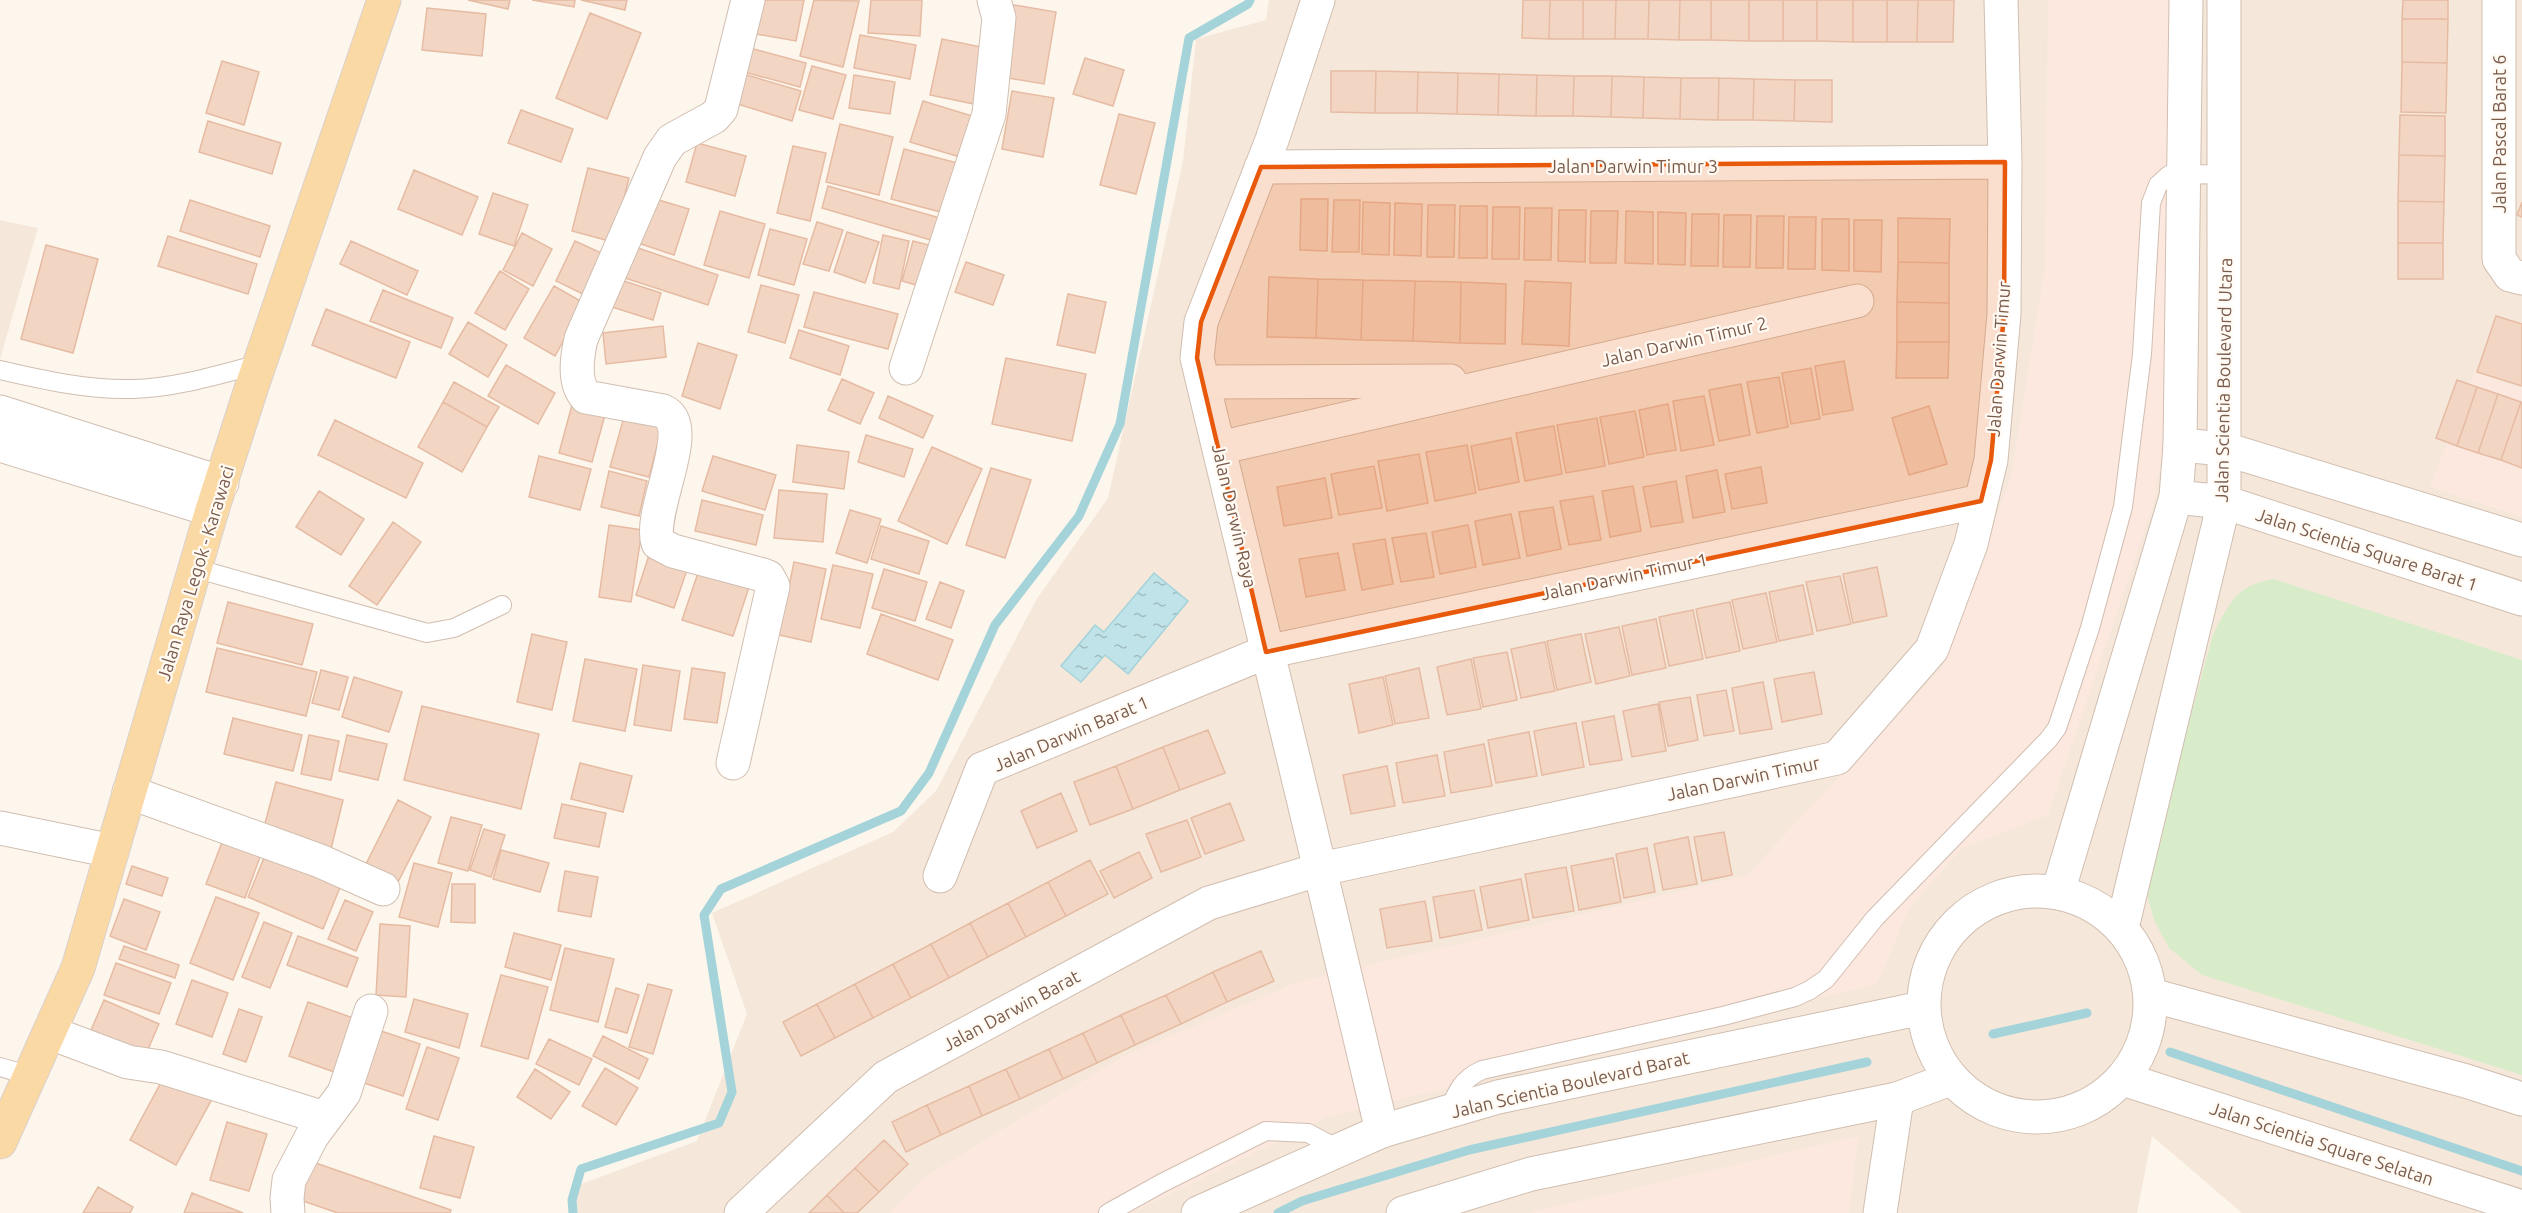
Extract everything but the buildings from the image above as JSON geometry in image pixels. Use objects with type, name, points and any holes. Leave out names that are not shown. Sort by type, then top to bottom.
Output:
[{"type":"main road","name":"Jalan Raya Legok - Karawaci","points":[[0,1142],[51,1033],[78,968],[194,568],[259,364],[384,0]]},
{"type":"street","points":[[733,763],[773,586],[768,577],[764,575],[673,550],[658,543],[656,525],[675,441],[674,421],[670,414],[663,411],[586,397],[580,384],[577,355],[581,339],[660,157],[672,140],[714,117],[721,109],[748,0]]},
{"type":"street","points":[[906,368],[989,114],[999,18],[994,0]]},
{"type":"street","name":"Jalan Darwin Raya","points":[[1318,0],[1261,167],[1202,322],[1197,358],[1382,1131]]},
{"type":"street","name":"Jalan Darwin Timur","points":[[1321,869],[1837,758],[1932,650],[1971,544],[1991,460],[2004,314],[2005,162],[2001,0]]},
{"type":"street","points":[[2058,892],[2176,497],[2180,445],[2186,0]]},
{"type":"street","name":"Jalan Scientia Boulevard Utara","points":[[2122,928],[2224,502],[2224,0]]},
{"type":"street","name":"Jalan Pascal Barat 6","points":[[2499,0],[2511,51],[2499,259],[2513,273]]},
{"type":"street","name":"Jalan Darwin Timur 3","points":[[1261,167],[2005,162]]},
{"type":"street","name":"Jalan Darwin Timur 2","points":[[1219,448],[1857,301]]},
{"type":"street","name":"Jalan Darwin Timur 2","points":[[1203,382],[1510,381]]},
{"type":"street","points":[[0,412],[217,497]]},
{"type":"street","points":[[0,445],[217,497]]},
{"type":"street","points":[[2180,445],[2225,449],[2522,540]]},
{"type":"street","name":"Jalan Scientia Square Barat 1","points":[[2176,497],[2224,502],[2522,600]]},
{"type":"street","name":"Jalan Darwin Timur 1","points":[[1266,652],[1981,501]]},
{"type":"street","name":"Jalan Darwin Barat 1","points":[[939,876],[982,769],[1266,652]]},
{"type":"street","points":[[129,792],[320,861],[382,889]]},
{"type":"street","points":[[0,828],[112,851]]},
{"type":"street","name":"Jalan Darwin Barat","points":[[741,1213],[886,1077],[1209,903],[1321,869]]},
{"type":"street","points":[[2024,891],[2058,892],[2093,904],[2122,928],[2142,959],[2151,994],[2149,1025],[2139,1054],[2123,1079],[2093,1103],[2056,1116],[2017,1116],[1980,1103],[1950,1079],[1930,1046],[1922,1008],[1926,975],[1939,943],[1962,918],[1990,900],[2024,891]]},
{"type":"street","points":[[2151,994],[2522,1099]]},
{"type":"street","name":"Jalan Scientia Boulevard Barat","points":[[1198,1213],[1382,1131],[1498,1097],[1922,1008]]},
{"type":"street","points":[[288,1213],[289,1180],[300,1156],[324,1118],[344,1093],[371,1011]]},
{"type":"street","points":[[51,1033],[128,1062],[161,1067],[324,1118]]},
{"type":"street","points":[[1403,1213],[1531,1174],[1897,1099],[1950,1079]]},
{"type":"street","name":"Jalan Scientia Square Selatan","points":[[2123,1079],[2522,1207]]},
{"type":"street","points":[[1880,1213],[1897,1099]]},
{"type":"lane","points":[[1449,1112],[1464,1080],[1482,1070],[1742,1011],[1795,997],[1810,990],[1826,979],[1875,918],[2048,740],[2057,728],[2090,628],[2123,507],[2142,354],[2151,203],[2158,184],[2165,177],[2184,174],[2224,174]]},
{"type":"lane","points":[[0,370],[60,384],[132,389],[167,386],[259,364]]},
{"type":"lane","points":[[194,568],[427,633],[454,628],[502,606]]},
{"type":"lane","points":[[0,1068],[31,1076]]},
{"type":"lane","points":[[1108,1213],[1162,1182],[1266,1131],[1308,1133],[1338,1149]]},
{"type":"highlighted area","points":[[2005,162],[2004,314],[1991,460],[1981,501],[1266,652],[1197,358],[1201,322],[1261,167]]},
{"type":"shaded area","points":[[1269,0],[2522,0],[2522,1213],[2242,1213],[2152,1136],[2137,1213],[572,1213],[573,1187],[697,1141],[747,1014],[712,913],[893,832],[936,791],[1036,600],[1108,498],[1183,161],[1196,39],[1266,20]]},
{"type":"shaded area","points":[[2048,0],[2186,0],[2184,331],[2153,505],[2048,815],[1962,848],[1909,908],[1877,984],[1327,1117],[1131,1213],[890,1213],[923,1178],[1124,1056],[1298,982],[1747,875],[1942,668],[2011,477],[2045,268]]},
{"type":"shaded area","points":[[0,220],[38,228],[0,359]]},
{"type":"shaded area","points":[[2475,372],[2522,389],[2522,517],[2430,487]]},
{"type":"shaded area","points":[[1858,1136],[1849,1213],[1528,1213]]},
{"type":"green space","points":[[2274,579],[2522,660],[2522,1075],[2202,975],[2169,948],[2154,920],[2144,883],[2213,635],[2235,597],[2250,586]]},
{"type":"water","points":[[1154,573],[1188,601],[1128,674],[1105,655],[1081,682],[1061,666],[1095,625],[1104,632]]},
{"type":"waterway","points":[[573,1213],[572,1200],[581,1169],[719,1123],[732,1092],[704,915],[721,889],[901,811],[929,773],[995,625],[1079,516],[1120,424],[1189,38],[1248,4],[1250,0]]},
{"type":"waterway","points":[[1993,1034],[2087,1013]]},
{"type":"waterway","points":[[2170,1052],[2522,1171]]},
{"type":"waterway","points":[[1278,1213],[1302,1201],[1469,1150],[1867,1062]]}]
